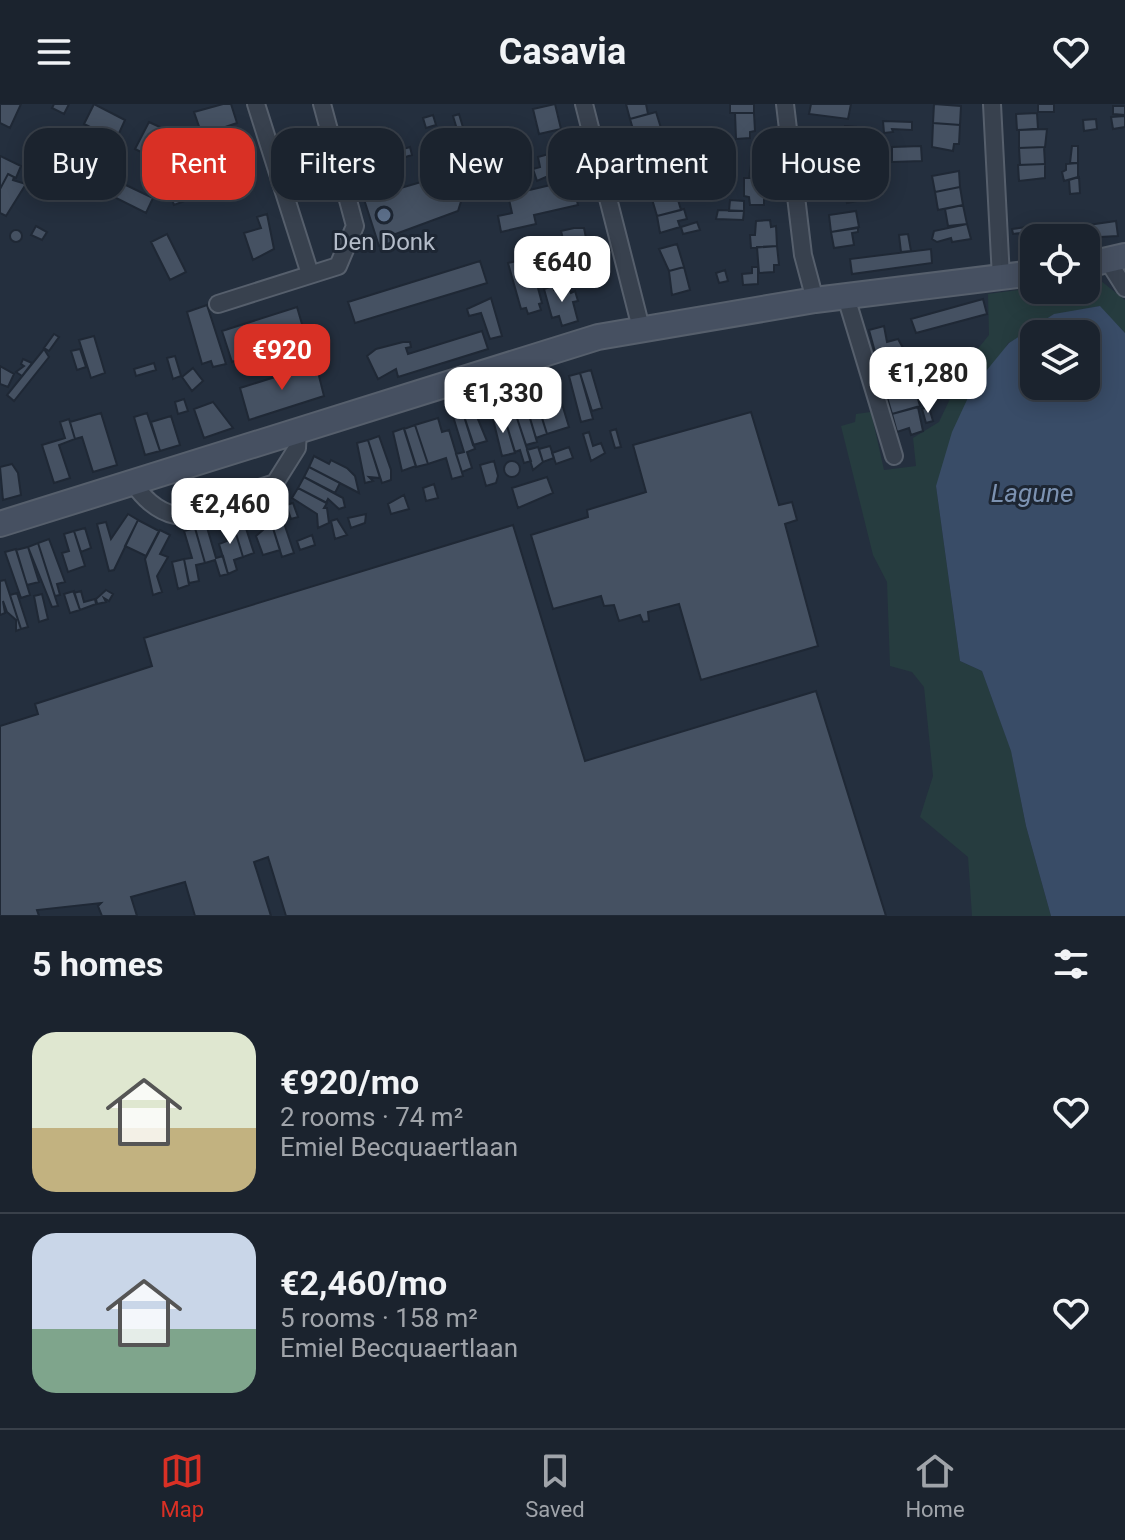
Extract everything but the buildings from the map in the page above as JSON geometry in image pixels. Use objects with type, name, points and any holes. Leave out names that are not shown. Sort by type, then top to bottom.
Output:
[{"type":"street","points":[[256,104],[310,274]]},
{"type":"street","points":[[218,304],[338,266],[355,226],[322,104]]},
{"type":"street","points":[[584,104],[641,328]]},
{"type":"street","points":[[785,104],[803,255],[815,300]]},
{"type":"street","points":[[992,104],[1001,278]]},
{"type":"street","points":[[1106,261],[1125,288]]},
{"type":"street","points":[[0,524],[583,342],[641,328],[815,300],[1020,275]]},
{"type":"street","points":[[846,297],[894,456]]},
{"type":"street","points":[[132,482],[144,498],[165,513],[175,515],[275,483],[297,448],[298,430]]},
{"type":"green space","points":[[1100,281],[1125,300],[1125,333],[1099,306],[1065,320],[1020,320],[1020,338],[1008,343],[936,486],[960,661],[982,671],[1011,750],[1026,826],[1051,916],[972,916],[968,857],[920,817],[933,776],[924,687],[912,672],[890,666],[887,582],[873,555],[841,426],[855,422],[856,414],[871,412],[884,470],[916,466],[913,438],[939,422],[968,361],[989,335],[988,294],[1020,290],[1020,304],[1100,304]]},
{"type":"water","name":"Lagune","points":[[1100,306],[1125,333],[1125,916],[1051,916],[1026,826],[1011,751],[982,671],[960,661],[936,486],[952,432],[973,387],[1009,343],[1020,336],[1020,400],[1100,400],[1100,320],[1045,320],[1054,314]]},
{"type":"place","name":"Den Donk","points":[[384,215]]}]
